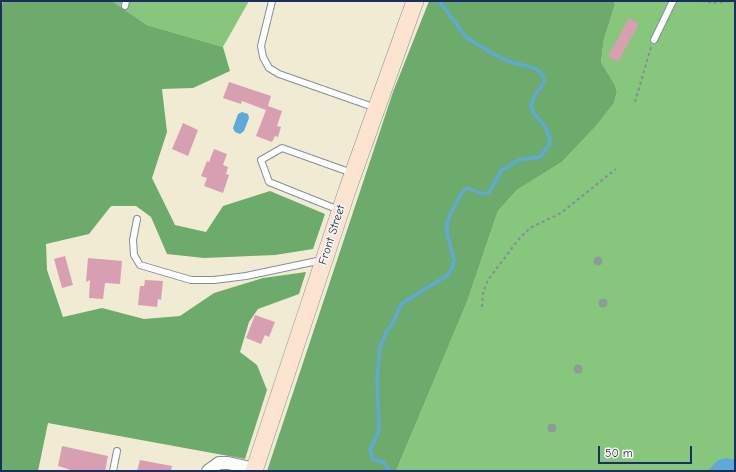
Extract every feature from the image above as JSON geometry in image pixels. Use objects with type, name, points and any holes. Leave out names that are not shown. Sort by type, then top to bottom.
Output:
[{"type":"main road","name":"Front Street","points":[[255,470],[340,211],[415,1]]},
{"type":"street","points":[[208,471],[219,463],[228,463],[255,470]]},
{"type":"lane","points":[[272,1],[261,46],[262,57],[269,68],[279,74],[376,108]]},
{"type":"lane","points":[[654,40],[673,1]]},
{"type":"lane","points":[[340,211],[269,182],[261,160],[282,148],[353,173]]},
{"type":"lane","points":[[137,219],[132,240],[134,255],[140,265],[191,280],[214,280],[246,276],[324,260]]},
{"type":"lane","points":[[113,471],[117,451]]},
{"type":"path","points":[[702,1],[713,3],[732,1]]},
{"type":"path","points":[[635,102],[654,40]]},
{"type":"path","points":[[482,306],[483,293],[488,280],[518,240],[530,228],[562,213],[616,170]]},
{"type":"green space","points":[[3,1],[112,1],[147,25],[223,47],[230,71],[193,88],[162,89],[167,132],[152,178],[175,225],[206,232],[223,206],[270,191],[325,214],[313,249],[275,255],[204,258],[167,254],[151,217],[136,206],[111,206],[89,234],[46,244],[47,270],[63,317],[102,308],[144,319],[180,316],[214,293],[263,278],[306,272],[299,294],[258,309],[249,322],[240,352],[257,365],[267,390],[245,459],[48,423],[38,471],[1,471],[1,8]]},
{"type":"green space","points":[[112,1],[249,1],[223,47],[147,25]]},
{"type":"green space","points":[[429,1],[614,1],[615,5],[604,39],[601,62],[615,85],[617,92],[614,103],[597,125],[562,162],[517,190],[498,211],[467,302],[396,471],[267,471],[393,92]]},
{"type":"green space","points":[[614,1],[735,1],[735,471],[396,471],[467,302],[498,211],[517,190],[562,162],[597,125],[614,103],[617,92],[615,85],[601,62],[604,39],[615,5]]},
{"type":"water","points":[[242,112],[248,114],[249,118],[244,131],[240,134],[235,132],[233,128],[238,114]]},
{"type":"water","points":[[727,458],[735,460],[735,471],[708,471],[718,460]]},
{"type":"building","points":[[629,18],[639,24],[618,62],[608,56]]},
{"type":"building","points":[[229,82],[271,96],[268,106],[282,111],[277,126],[281,127],[278,137],[275,136],[272,142],[256,136],[266,110],[242,101],[241,104],[223,98]]},
{"type":"building","points":[[183,123],[198,130],[188,156],[172,149]]},
{"type":"building","points":[[214,149],[227,154],[223,165],[228,167],[226,174],[229,175],[223,193],[204,186],[207,178],[201,176]]},
{"type":"building","points":[[65,256],[73,285],[62,288],[54,259]]},
{"type":"building","points":[[88,258],[122,261],[120,284],[105,283],[103,299],[89,298],[90,280],[86,282]]},
{"type":"building","points":[[145,280],[163,281],[161,300],[158,299],[157,307],[138,305],[140,286],[144,286]]},
{"type":"building","points":[[255,315],[275,322],[269,337],[265,335],[261,344],[246,338]]},
{"type":"building","points":[[62,446],[108,456],[105,471],[74,471],[58,466]]},
{"type":"building","points":[[140,460],[172,466],[171,471],[137,471]]},
{"type":"waterway","points":[[390,471],[383,462],[373,459],[370,450],[379,431],[377,379],[380,347],[387,331],[393,323],[401,304],[448,275],[452,268],[454,260],[447,233],[447,224],[450,214],[463,191],[468,188],[483,194],[489,192],[502,170],[519,160],[540,157],[549,145],[550,139],[545,127],[533,112],[531,105],[535,95],[544,83],[543,76],[538,70],[513,63],[495,55],[467,38],[439,1]]}]
